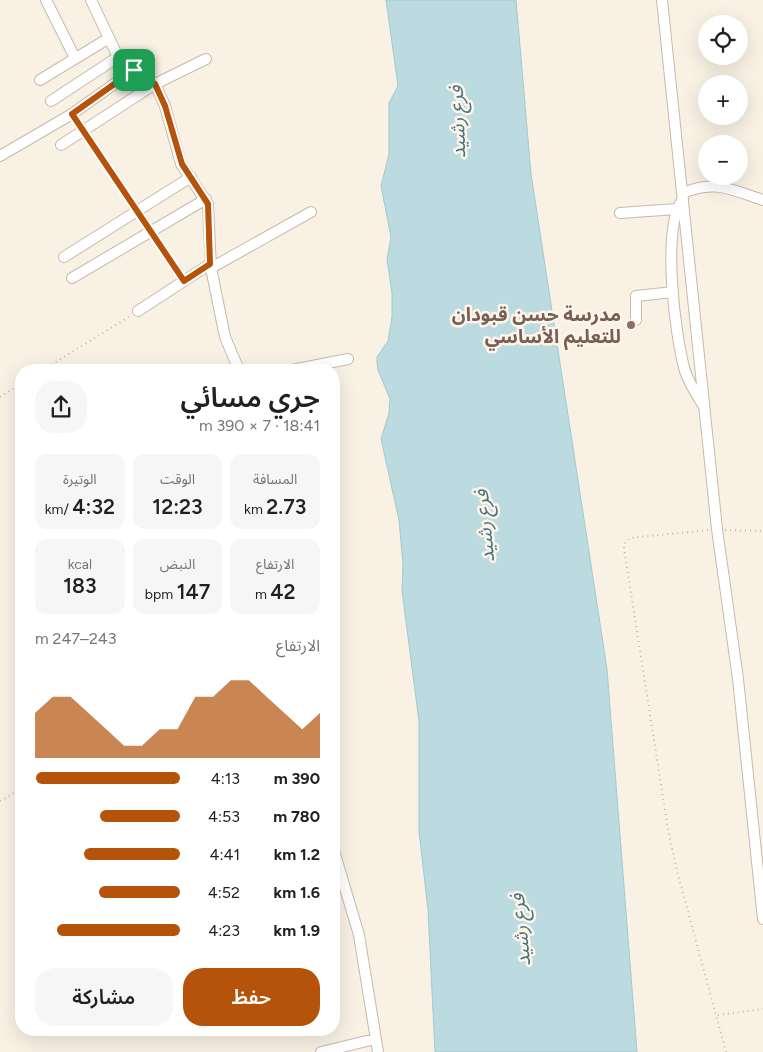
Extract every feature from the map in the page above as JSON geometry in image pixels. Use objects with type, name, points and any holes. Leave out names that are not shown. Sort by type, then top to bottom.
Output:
[{"type":"street","points":[[46,0],[76,58]]},
{"type":"street","points":[[91,0],[118,57],[155,84],[165,106],[178,156],[206,199],[209,210],[210,266],[225,337],[236,364]]},
{"type":"street","points":[[662,0],[718,530],[738,679],[763,919]]},
{"type":"street","points":[[40,80],[109,38]]},
{"type":"street","points":[[51,101],[118,57]]},
{"type":"street","points":[[62,145],[155,84],[206,59]]},
{"type":"street","points":[[0,156],[72,114],[134,70]]},
{"type":"street","points":[[64,257],[191,177]]},
{"type":"street","points":[[705,409],[686,371],[673,292],[672,240],[677,209],[683,196],[697,187],[711,185],[763,200]]},
{"type":"street","points":[[72,278],[206,199]]},
{"type":"street","points":[[620,213],[677,209]]},
{"type":"street","points":[[138,311],[210,266],[311,212]]},
{"type":"street","points":[[636,320],[636,296],[673,292]]},
{"type":"street","points":[[323,364],[348,359]]},
{"type":"street","points":[[340,872],[358,935],[378,1052]]},
{"type":"street","points":[[321,1052],[375,1039]]},
{"type":"path","points":[[84,132],[137,212]]},
{"type":"path","points":[[150,231],[184,281]]},
{"type":"path","points":[[53,364],[138,311]]},
{"type":"path","points":[[0,397],[15,388]]},
{"type":"path","points":[[726,1052],[679,879],[668,829],[624,549],[626,540],[642,535],[718,530],[763,531]]},
{"type":"path","points":[[0,801],[15,792]]},
{"type":"path","points":[[717,1016],[763,1010]]},
{"type":"water","name":"فرع رشيد","points":[[386,0],[516,0],[531,174],[607,669],[637,1052],[435,1052],[428,910],[419,831],[419,721],[402,591],[403,564],[399,520],[381,439],[389,413],[390,399],[378,370],[377,362],[377,357],[388,341],[392,317],[392,293],[387,259],[391,237],[381,186],[389,154],[389,103],[398,86]]},
{"type":"place","name":"مدرسة حسن قبودان للتعليم الأساسي","points":[[631,325]]},
{"type":"route","points":[[134,70],[155,84],[165,106],[178,156],[208,204],[210,264],[184,281],[72,114],[134,70]]}]
